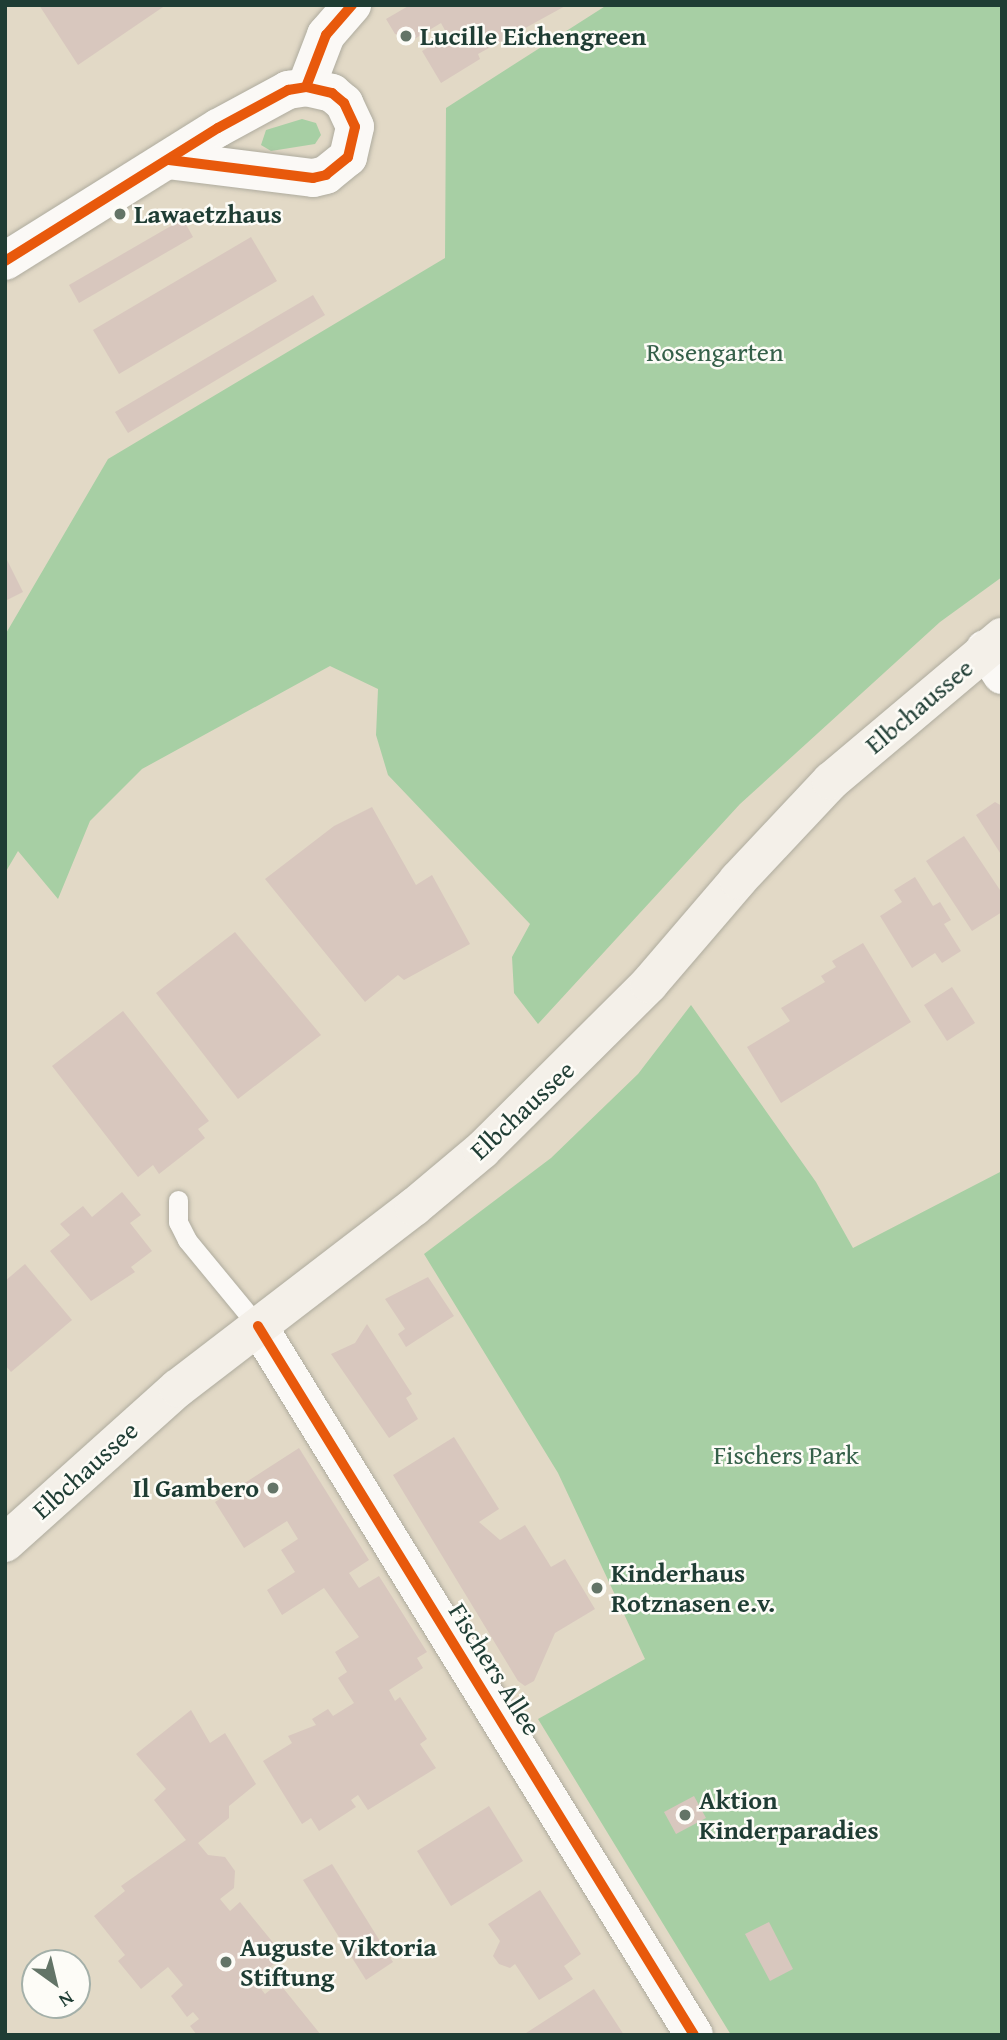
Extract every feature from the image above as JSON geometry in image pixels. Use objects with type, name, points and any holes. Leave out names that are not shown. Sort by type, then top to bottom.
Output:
[{"type":"main road","name":"Elbchaussee","points":[[5,1543],[103,1452],[482,1150],[649,984],[747,870],[831,781],[996,654]]},
{"type":"street","points":[[306,87],[326,35],[352,5]]},
{"type":"street","points":[[5,261],[264,100],[306,87],[338,98],[355,127],[348,157],[326,175],[313,178],[169,160]]},
{"type":"street","name":"Fischers Allee","points":[[258,1326],[694,2035]]},
{"type":"lane","points":[[178,1200],[178,1222],[187,1240],[258,1326]]},
{"type":"green space","name":"Rosengarten","points":[[607,5],[1002,5],[1002,577],[940,622],[740,804],[538,1024],[514,993],[512,957],[530,924],[388,775],[376,735],[378,689],[330,666],[142,769],[90,821],[58,899],[18,851],[5,873],[5,635],[108,459],[445,258],[446,108]]},
{"type":"green space","points":[[302,119],[316,123],[321,135],[315,144],[271,151],[261,145],[266,130]]},
{"type":"green space","name":"Fischers Park","points":[[691,1005],[816,1182],[853,1248],[1002,1171],[1002,2035],[731,2035],[538,1719],[645,1659],[558,1473],[424,1254],[551,1158],[638,1074]]},
{"type":"building","points":[[39,5],[166,5],[78,65]]},
{"type":"building","points":[[410,5],[567,5],[478,54],[480,59],[441,83],[422,51],[448,36],[441,23],[416,38],[395,34],[386,19]]},
{"type":"building","points":[[183,219],[193,237],[79,303],[69,285]]},
{"type":"building","points":[[251,237],[277,281],[119,374],[93,330]]},
{"type":"building","points":[[313,295],[325,315],[128,433],[115,412]]},
{"type":"building","points":[[5,556],[23,592],[5,601]]},
{"type":"building","points":[[995,802],[1002,806],[1002,856],[976,815]]},
{"type":"building","points":[[372,807],[416,885],[432,875],[470,944],[404,980],[398,975],[365,1002],[265,879],[334,826]]},
{"type":"building","points":[[964,836],[1002,893],[1002,912],[972,931],[926,861]]},
{"type":"building","points":[[915,877],[933,906],[940,902],[951,920],[944,924],[961,951],[942,963],[935,953],[912,968],[880,916],[902,902],[894,890]]},
{"type":"building","points":[[235,932],[321,1035],[238,1099],[156,993]]},
{"type":"building","points":[[863,943],[911,1022],[781,1103],[747,1047],[790,1021],[781,1008],[825,982],[821,976],[836,967],[832,961]]},
{"type":"building","points":[[952,987],[975,1023],[947,1041],[924,1005]]},
{"type":"building","points":[[123,1011],[209,1121],[198,1129],[205,1138],[159,1174],[153,1165],[138,1177],[52,1066]]},
{"type":"building","points":[[122,1192],[141,1215],[130,1223],[152,1251],[131,1267],[135,1272],[91,1301],[50,1251],[70,1235],[60,1224],[83,1206],[92,1217]]},
{"type":"building","points":[[25,1264],[72,1320],[11,1372],[5,1365],[5,1281]]},
{"type":"building","points":[[428,1277],[454,1316],[406,1347],[398,1334],[405,1329],[385,1299]]},
{"type":"building","points":[[367,1324],[412,1394],[406,1398],[418,1419],[389,1438],[331,1354],[355,1343]]},
{"type":"building","points":[[454,1437],[499,1509],[479,1522],[500,1540],[525,1525],[551,1567],[565,1559],[595,1609],[555,1633],[534,1681],[525,1686],[518,1681],[393,1475]]},
{"type":"building","points":[[299,1448],[369,1560],[349,1573],[359,1588],[379,1576],[427,1652],[417,1658],[423,1668],[389,1690],[395,1701],[400,1697],[427,1739],[420,1744],[436,1768],[368,1810],[358,1795],[351,1800],[356,1807],[319,1831],[311,1818],[302,1824],[263,1761],[292,1743],[288,1736],[316,1725],[312,1719],[328,1709],[333,1716],[354,1703],[338,1678],[347,1672],[335,1652],[359,1637],[324,1588],[282,1615],[267,1590],[295,1572],[281,1550],[298,1539],[287,1521],[244,1548],[215,1502]]},
{"type":"building","points":[[191,1710],[210,1743],[225,1733],[256,1784],[229,1806],[229,1818],[198,1843],[208,1855],[225,1857],[235,1871],[234,1888],[220,1899],[230,1911],[240,1902],[284,1956],[254,1980],[265,1994],[279,1983],[321,2035],[197,2035],[190,2026],[199,2019],[193,2012],[187,2017],[171,1996],[183,1985],[168,1967],[141,1989],[118,1961],[125,1955],[94,1916],[125,1891],[121,1886],[186,1840],[154,1800],[166,1789],[136,1754]]},
{"type":"building","name":"Aktion Kinderparadies","points":[[694,1796],[706,1818],[676,1834],[664,1812]]},
{"type":"building","points":[[489,1806],[523,1861],[451,1906],[417,1851]]},
{"type":"building","points":[[332,1864],[393,1962],[366,1980],[303,1880]]},
{"type":"building","points":[[540,1890],[581,1954],[564,1966],[573,1979],[539,2000],[515,1964],[510,1968],[499,1964],[493,1956],[500,1941],[488,1924]]},
{"type":"building","points":[[769,1922],[793,1969],[770,1981],[745,1934]]},
{"type":"building","points":[[594,1989],[624,2035],[523,2035]]},
{"type":"cycle path","points":[[306,87],[326,35],[352,5]]},
{"type":"cycle path","points":[[5,261],[218,128],[288,90],[306,87],[332,93],[344,103],[355,127],[348,157],[326,175],[313,178],[169,160]]},
{"type":"cycle path","points":[[258,1326],[694,2035]]},
{"type":"place","name":"Lucille Eichengreen","points":[[406,36]]},
{"type":"place","name":"Lawaetzhaus","points":[[120,214]]},
{"type":"place","name":"Il Gambero","points":[[273,1488]]},
{"type":"place","name":"Kinderhaus Rotznasen e.v.","points":[[597,1588]]},
{"type":"place","name":"Aktion Kinderparadies","points":[[685,1815]]},
{"type":"place","name":"Auguste Viktoria Stiftung","points":[[226,1962]]}]
